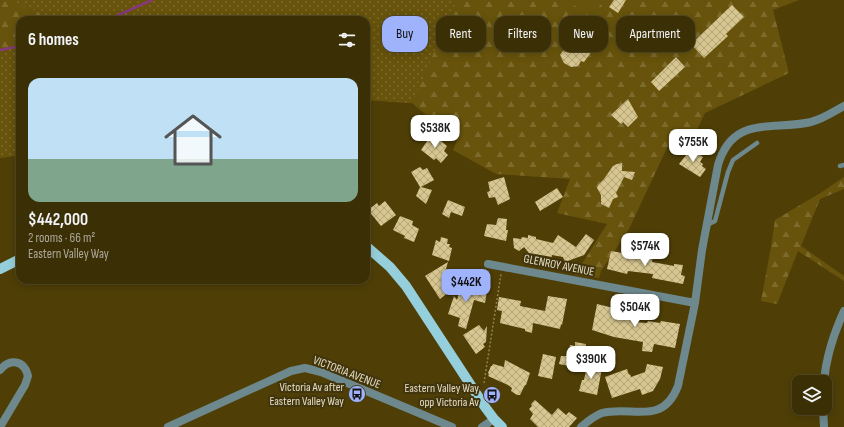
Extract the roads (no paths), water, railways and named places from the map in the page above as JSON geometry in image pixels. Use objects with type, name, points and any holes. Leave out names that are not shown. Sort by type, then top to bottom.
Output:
[{"type":"main road","points":[[370,249],[382,259],[406,286],[494,419],[502,427]]},
{"type":"main road","points":[[0,269],[16,261]]},
{"type":"street","points":[[581,427],[595,416],[603,413],[644,413],[661,408],[669,402],[675,394],[678,386],[695,303],[718,166],[722,153],[729,142],[739,134],[753,128],[809,122],[824,118],[844,106]]},
{"type":"street","name":"GLENROY AVENUE","points":[[488,264],[695,303]]},
{"type":"street","points":[[825,375],[835,332],[844,311]]},
{"type":"street","points":[[0,370],[7,363],[16,362],[24,367],[28,376],[25,385],[0,427]]},
{"type":"street","name":"VICTORIA AVENUE","points":[[168,427],[291,371],[305,368],[320,372],[452,427]]},
{"type":"street","points":[[823,415],[824,427]]},
{"type":"street","points":[[482,427],[494,419]]},
{"type":"lane","points":[[707,225],[715,221],[728,172],[733,160],[757,143]]},
{"type":"waterway","points":[[116,16],[152,0]]},
{"type":"waterway","points":[[0,50],[16,47]]},
{"type":"place","name":"Victoria Av after Eastern Valley Way","points":[[357,394]]},
{"type":"place","name":"Eastern Valley Way opp Victoria Av","points":[[492,395]]}]
